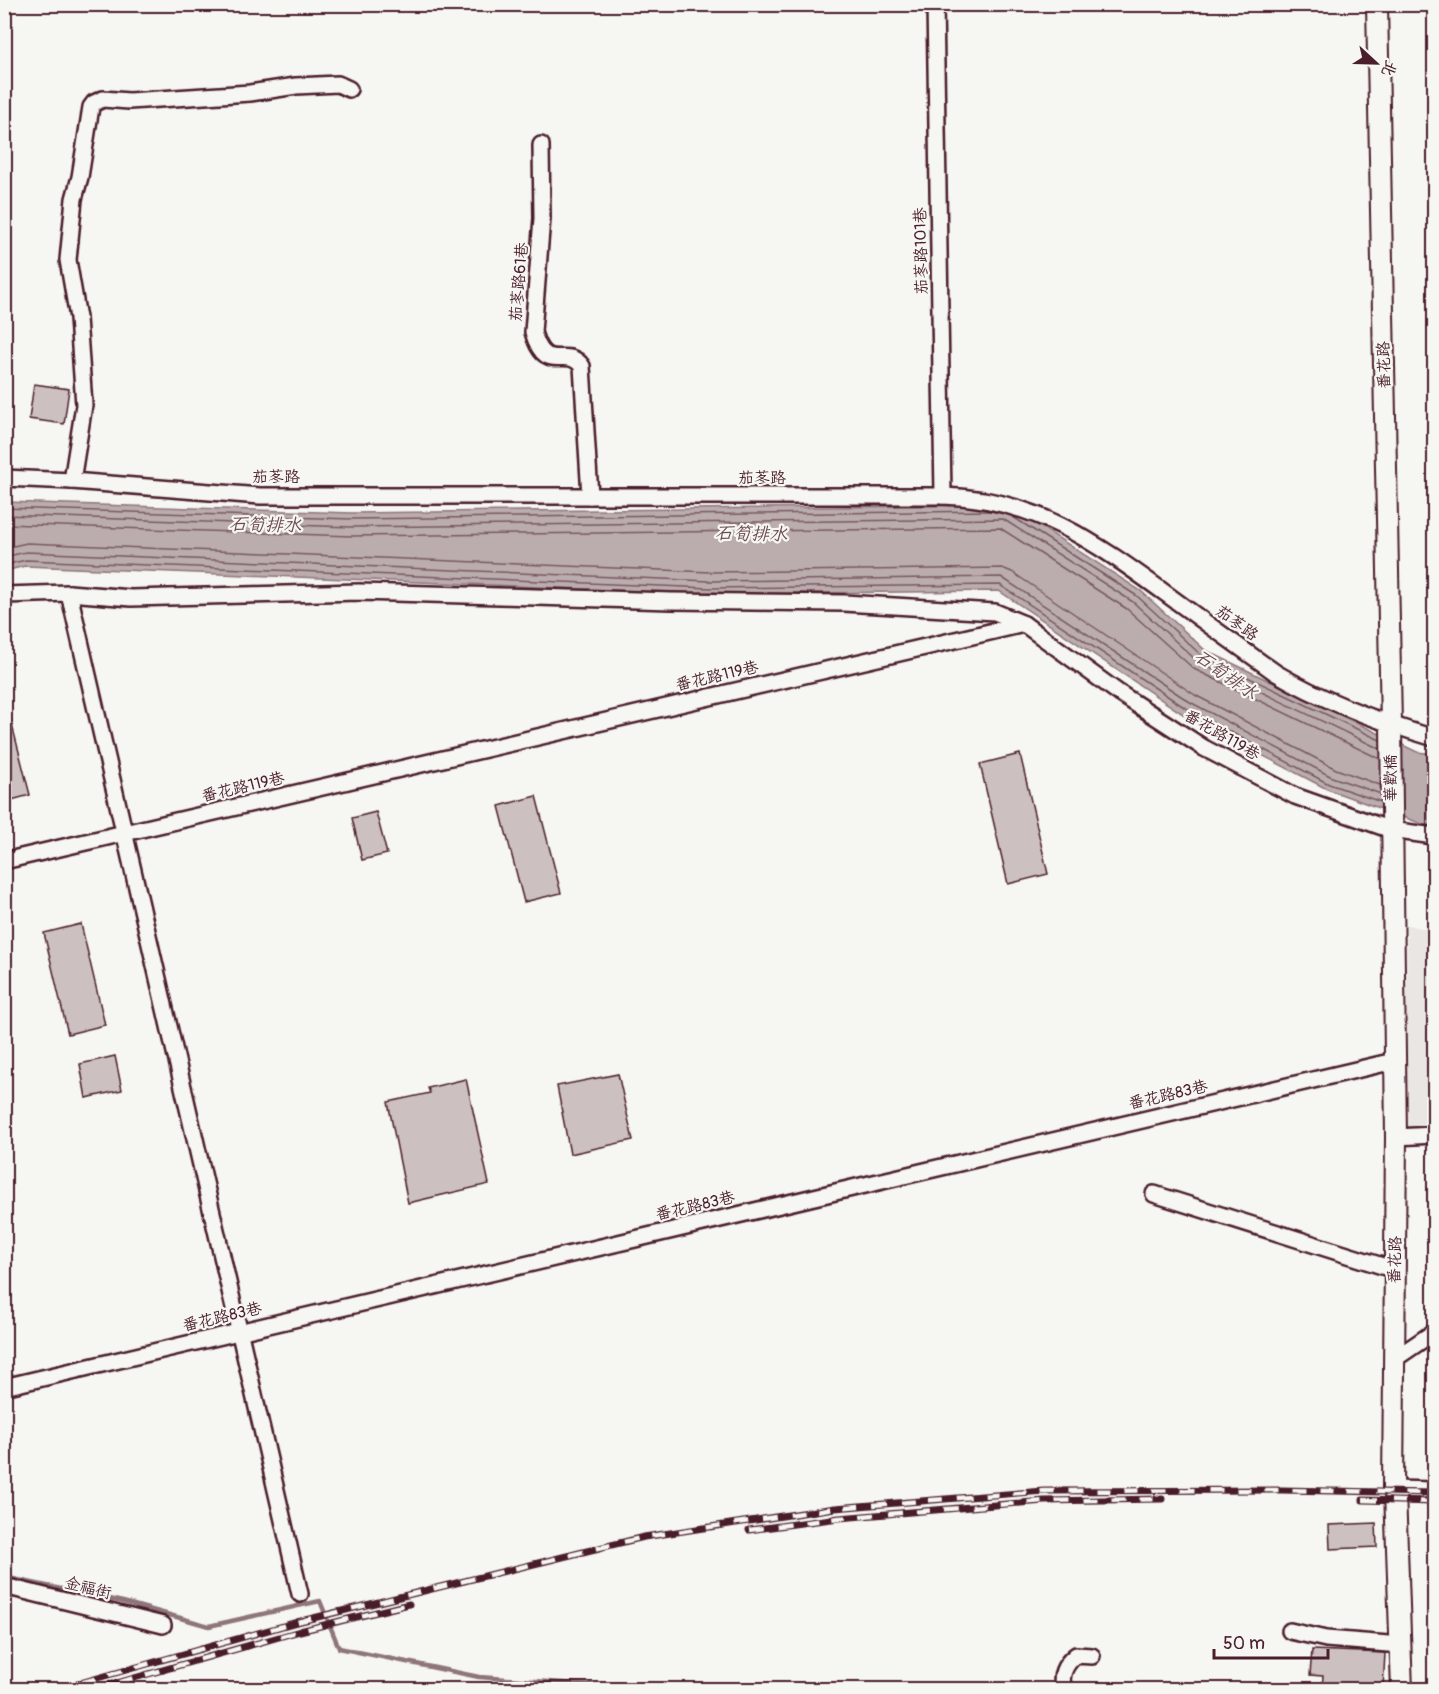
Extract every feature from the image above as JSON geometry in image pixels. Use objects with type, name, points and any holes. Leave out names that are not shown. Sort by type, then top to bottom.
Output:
[{"type":"main road","name":"番花路","points":[[1377,4],[1391,725]]},
{"type":"main road","name":"華歡橋","points":[[1391,725],[1391,830]]},
{"type":"main road","name":"番花路","points":[[1391,830],[1396,1137],[1393,1489],[1395,1492],[1402,1689]]},
{"type":"street","name":"茄苳路101巷","points":[[935,4],[943,496]]},
{"type":"street","points":[[72,481],[84,405],[78,318],[68,260],[74,199],[80,177],[91,107],[103,99],[151,100],[338,84],[349,89]]},
{"type":"street","name":"茄苳路61巷","points":[[541,145],[542,218],[533,332],[537,345],[544,355],[553,359],[574,359],[582,366],[590,496]]},
{"type":"street","name":"茄苳路","points":[[4,478],[260,496],[943,496],[975,498],[1009,504],[1072,530],[1103,548],[1276,673],[1312,692],[1391,725],[1434,738]]},
{"type":"street","points":[[4,595],[69,593],[131,598],[359,592],[670,601],[844,603],[995,612],[1024,624]]},
{"type":"street","points":[[69,593],[300,1594]]},
{"type":"street","name":"番花路119巷","points":[[4,861],[1024,624],[1119,693],[1204,748],[1295,796],[1391,830],[1434,836]]},
{"type":"street","name":"番花路83巷","points":[[4,1387],[1394,1061]]},
{"type":"street","points":[[1396,1137],[1434,1135]]},
{"type":"street","points":[[1154,1194],[1395,1270]]},
{"type":"street","points":[[1393,1360],[1434,1332]]},
{"type":"street","points":[[1393,1489],[1434,1490]]},
{"type":"street","name":"金福街","points":[[4,1586],[162,1625]]},
{"type":"street","points":[[1290,1631],[1326,1640],[1401,1645]]},
{"type":"street","points":[[1064,1689],[1061,1681],[1066,1663],[1076,1654],[1092,1656]]},
{"type":"shaded area","points":[[1407,925],[1434,931],[1434,1128],[1407,1129]]},
{"type":"water","name":"石筍排水","points":[[5,502],[352,513],[1007,505],[1141,591],[1205,650],[1417,752],[1434,754],[1434,825],[1425,825],[1327,789],[1183,714],[999,591],[710,594],[25,566],[5,571]]},
{"type":"building","points":[[34,384],[69,389],[64,424],[29,419]]},
{"type":"building","points":[[4,713],[9,713],[30,795],[4,802]]},
{"type":"building","points":[[1020,754],[1048,874],[1008,884],[980,764]]},
{"type":"building","points":[[536,796],[561,893],[524,902],[499,806]]},
{"type":"building","points":[[376,812],[387,854],[362,860],[352,818]]},
{"type":"building","points":[[81,924],[105,1025],[68,1034],[44,933]]},
{"type":"building","points":[[115,1056],[122,1090],[86,1098],[80,1064]]},
{"type":"building","points":[[618,1074],[633,1140],[570,1154],[557,1086]]},
{"type":"building","points":[[466,1079],[489,1184],[408,1203],[388,1102],[430,1093],[428,1088]]},
{"type":"building","points":[[1376,1523],[1377,1547],[1330,1549],[1329,1525]]},
{"type":"building","points":[[1312,1650],[1385,1653],[1383,1689],[1322,1689],[1323,1676],[1310,1675]]},
{"type":"waterway","points":[[4,1577],[123,1602],[209,1626],[320,1601],[339,1648],[479,1677],[656,1690]]},
{"type":"railway","points":[[55,1690],[297,1622],[644,1537],[835,1508],[1044,1491],[1281,1490],[1434,1493]]},
{"type":"railway","points":[[749,1530],[839,1518],[1044,1501],[1162,1499]]},
{"type":"railway","points":[[1363,1500],[1434,1502]]},
{"type":"railway","points":[[92,1690],[300,1631],[409,1604]]}]
